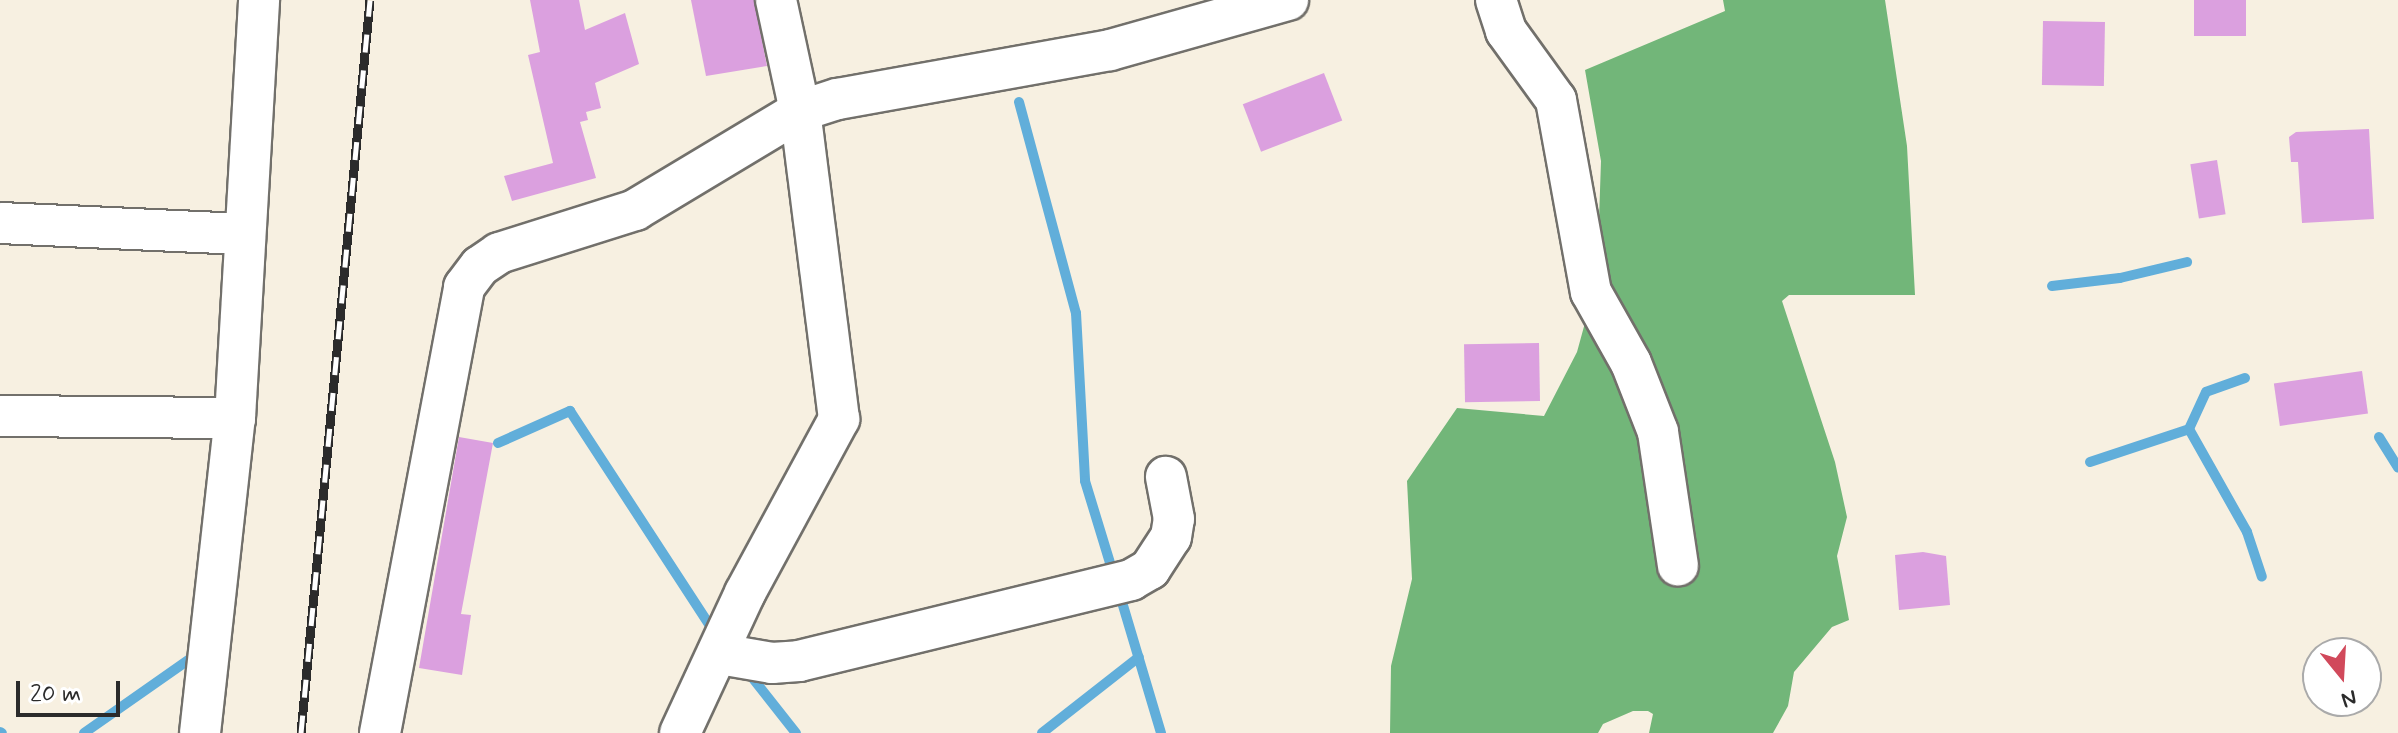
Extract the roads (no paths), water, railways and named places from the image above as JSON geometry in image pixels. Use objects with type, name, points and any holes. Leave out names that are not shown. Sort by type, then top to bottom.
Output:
[{"type":"street","points":[[200,733],[235,418],[242,234],[259,0]]},
{"type":"street","points":[[680,733],[720,654],[745,593],[839,419],[800,111],[776,0]]},
{"type":"street","points":[[380,733],[464,287],[499,253],[635,210],[800,111],[838,99],[1110,50],[1288,0]]},
{"type":"street","points":[[1496,0],[1506,31],[1556,100],[1591,292],[1631,363],[1658,432],[1678,566]]},
{"type":"street","points":[[0,223],[242,234]]},
{"type":"street","points":[[0,416],[235,418]]},
{"type":"street","points":[[720,654],[772,663],[828,656],[1131,580],[1150,569],[1171,537],[1174,519],[1166,477]]},
{"type":"waterway","points":[[1019,102],[1076,313],[1085,481],[1114,576]]},
{"type":"waterway","points":[[2052,286],[2120,278],[2187,262]]},
{"type":"waterway","points":[[2245,378],[2206,392],[2189,429],[2247,532],[2262,577]]},
{"type":"waterway","points":[[498,443],[570,411],[716,635]]},
{"type":"waterway","points":[[2090,462],[2189,429]]},
{"type":"waterway","points":[[2379,437],[2398,467]]},
{"type":"waterway","points":[[1119,592],[1161,733]]},
{"type":"waterway","points":[[84,733],[197,654]]},
{"type":"waterway","points":[[1042,733],[1139,657]]},
{"type":"waterway","points":[[747,671],[796,733]]},
{"type":"railway","points":[[301,733],[370,0]]}]
